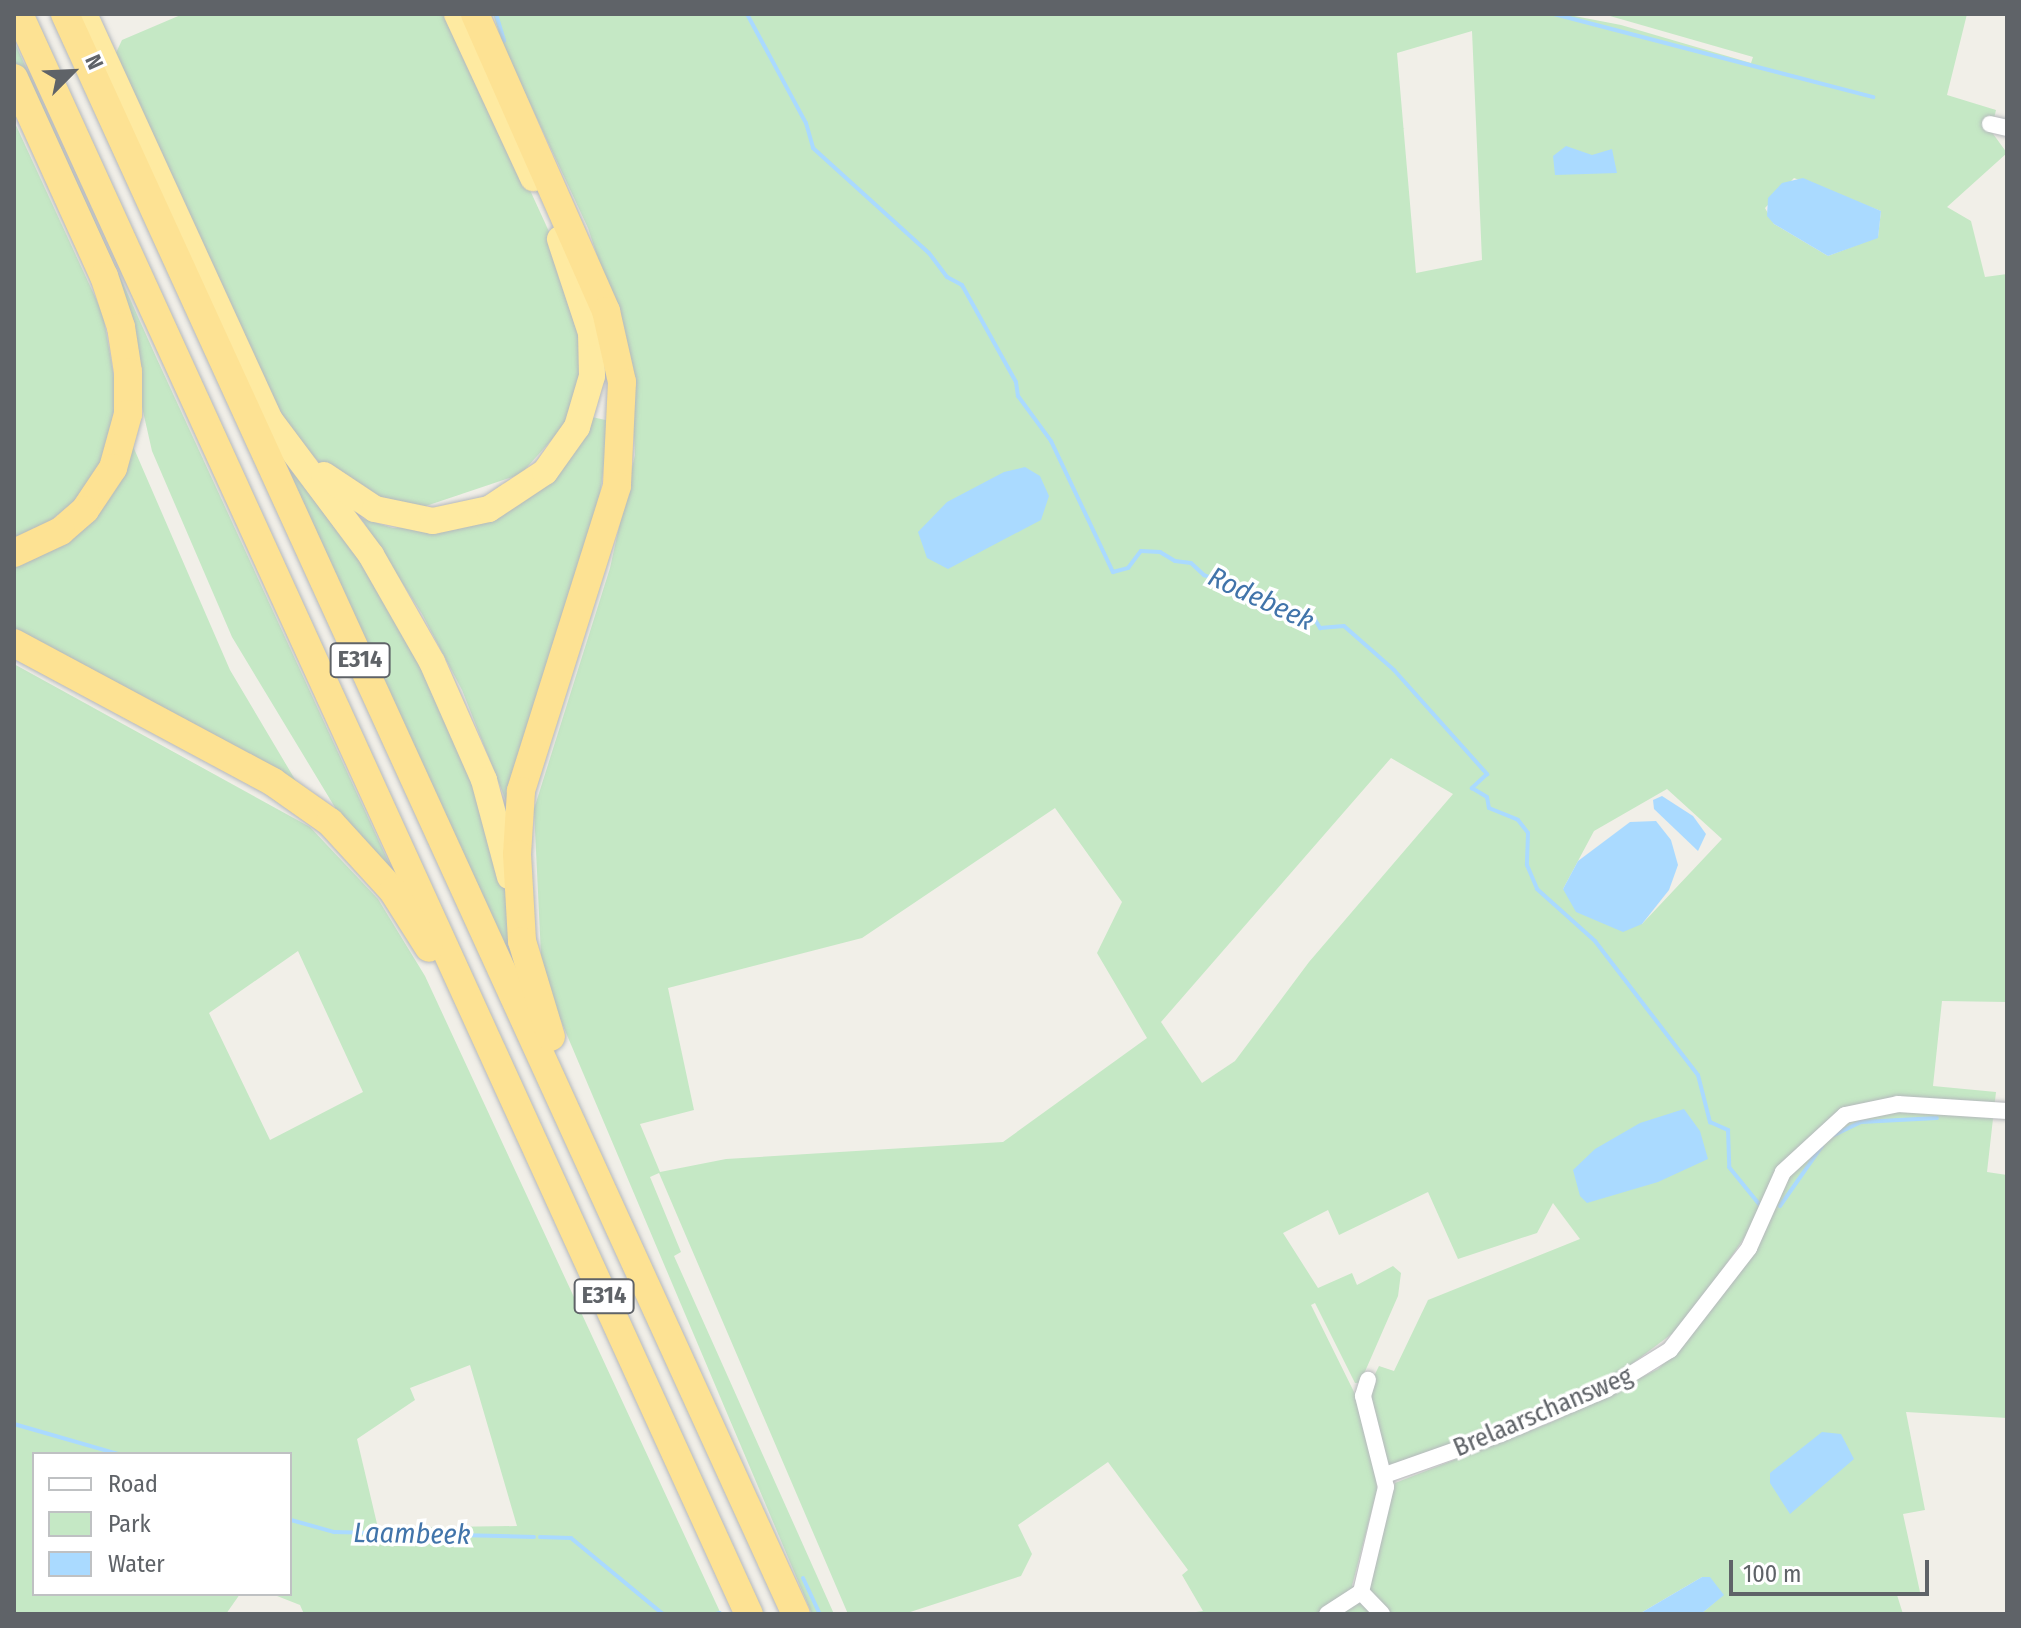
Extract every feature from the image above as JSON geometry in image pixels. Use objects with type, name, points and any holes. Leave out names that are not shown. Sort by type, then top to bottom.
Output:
[{"type":"highway","name":"E314","points":[[19,14],[749,1614]]},
{"type":"highway","name":"E314","points":[[65,14],[796,1614]]},
{"type":"highway","name":"E314","points":[[84,14],[279,436],[371,555],[432,662],[484,780],[504,845],[522,941],[560,1061],[642,1248],[655,1305]]},
{"type":"highway","name":"E314","points":[[263,402],[339,488],[388,514],[422,521],[477,514],[518,494],[553,463],[577,427],[592,376],[591,333],[583,301],[556,228],[457,14]]},
{"type":"highway","name":"E314","points":[[475,14],[606,311],[624,417],[608,519],[521,791],[517,854],[522,941]]},
{"type":"highway","points":[[14,78],[104,276],[121,327],[128,372],[128,414],[113,468],[85,510],[61,531],[14,553]]},
{"type":"highway","name":"E314","points":[[14,643],[273,782],[330,822],[393,891],[438,966],[467,995]]},
{"type":"street","name":"Brelaarschansweg","points":[[1385,1475],[1501,1434],[1607,1389],[1670,1350],[1749,1248],[1783,1172],[1845,1115],[1898,1104],[2007,1111]]},
{"type":"street","points":[[1327,1614],[1361,1592],[1385,1475],[1364,1406],[1368,1380]]},
{"type":"street","points":[[1361,1592],[1382,1614]]},
{"type":"green space","points":[[183,14],[449,14],[563,262],[579,324],[580,383],[563,427],[521,474],[420,508],[379,499],[333,476],[289,432],[114,57],[122,40]]},
{"type":"green space","points":[[493,14],[1564,14],[1621,25],[1751,63],[1753,57],[1603,14],[1967,14],[1947,95],[1996,110],[1991,131],[2007,153],[1947,207],[1971,221],[1985,277],[2007,274],[2007,1002],[1942,1001],[1933,1086],[1996,1092],[1987,1172],[2007,1175],[2007,1418],[1906,1412],[1925,1510],[1903,1514],[1920,1592],[1897,1595],[1903,1614],[1701,1614],[1723,1595],[1702,1577],[1639,1614],[1182,1614],[1203,1611],[1182,1575],[1188,1570],[1108,1462],[1018,1525],[1032,1554],[1021,1576],[904,1614],[848,1614],[659,1173],[650,1177],[681,1252],[674,1256],[834,1614],[812,1614],[542,976],[534,809],[610,568],[635,455],[630,355],[588,228],[504,48]],"holes":[[[1472,31],[1482,260],[1416,273],[1397,53]],[[1794,178],[1881,211],[1878,237],[1828,256],[1774,224],[1765,208]],[[1391,758],[1453,794],[1309,962],[1235,1061],[1202,1083],[1161,1022]],[[1667,789],[1722,839],[1642,924],[1563,889],[1594,831]],[[1055,808],[1122,902],[1097,953],[1147,1038],[1003,1142],[726,1159],[660,1172],[640,1124],[694,1110],[668,988],[862,938]],[[1428,1192],[1458,1259],[1537,1233],[1553,1203],[1580,1239],[1428,1300],[1394,1371],[1379,1366],[1366,1392],[1389,1469],[1516,1423],[1613,1378],[1685,1324],[1753,1225],[1688,1340],[1658,1369],[1552,1422],[1395,1483],[1367,1592],[1352,1586],[1377,1490],[1375,1460],[1356,1396],[1311,1305],[1315,1303],[1355,1383],[1360,1383],[1398,1296],[1401,1273],[1393,1266],[1357,1285],[1352,1273],[1318,1288],[1283,1233],[1328,1210],[1339,1235]]]},
{"type":"green space","points":[[14,41],[401,889],[345,824],[232,637],[152,451],[113,279],[14,63]]},
{"type":"green space","points":[[14,121],[103,314],[117,395],[105,454],[81,496],[39,530],[14,541]]},
{"type":"green space","points":[[592,417],[610,421],[598,509],[510,811],[462,690],[422,614],[361,518],[393,528],[471,523]]},
{"type":"green space","points":[[132,444],[230,670],[303,793],[14,637],[14,559],[46,548]]},
{"type":"green space","points":[[281,453],[313,488],[404,630],[461,748],[504,878],[518,976]]},
{"type":"green space","points":[[14,664],[310,827],[378,899],[425,976],[721,1614],[304,1614],[300,1605],[277,1596],[292,1596],[292,1452],[32,1452],[32,1596],[239,1596],[226,1614],[14,1614]],"holes":[[[298,951],[363,1092],[270,1140],[209,1013]],[[470,1365],[517,1526],[378,1528],[357,1439],[415,1400],[410,1388]]]},
{"type":"water","points":[[1566,146],[1592,155],[1612,149],[1617,173],[1555,175],[1553,156]]},
{"type":"water","points":[[1803,178],[1881,211],[1878,238],[1828,256],[1774,224],[1767,216],[1768,198],[1782,183]]},
{"type":"water","points":[[1025,467],[1040,476],[1049,496],[1041,520],[948,569],[927,558],[918,532],[947,502],[1004,472]]},
{"type":"water","points":[[1662,796],[1693,816],[1706,834],[1698,851],[1654,809],[1653,800]]},
{"type":"water","points":[[1656,821],[1671,840],[1678,865],[1669,890],[1642,924],[1623,932],[1576,912],[1563,889],[1578,861],[1630,822]]},
{"type":"water","points":[[1684,1109],[1700,1131],[1708,1159],[1658,1182],[1587,1203],[1580,1196],[1573,1170],[1595,1149],[1640,1123]]},
{"type":"water","points":[[1822,1432],[1841,1434],[1854,1459],[1790,1514],[1770,1483],[1770,1473]]},
{"type":"water","points":[[1702,1577],[1710,1577],[1724,1595],[1701,1614],[1639,1614]]},
{"type":"waterway","points":[[496,14],[504,41]]},
{"type":"waterway","name":"Rodebeek","points":[[747,14],[806,123],[813,148],[929,253],[947,277],[962,285],[1016,382],[1018,396],[1051,441],[1113,572],[1128,568],[1141,551],[1160,552],[1175,561],[1191,563],[1204,575],[1314,618],[1320,628],[1344,626],[1394,670],[1487,774],[1472,788],[1487,797],[1489,808],[1518,820],[1528,833],[1527,865],[1537,889],[1595,941],[1698,1075],[1710,1122],[1728,1130],[1729,1167],[1759,1204]]},
{"type":"waterway","points":[[1554,14],[1873,97]]},
{"type":"waterway","points":[[1834,1135],[1861,1122],[1937,1118]]},
{"type":"waterway","points":[[1780,1206],[1822,1146]]},
{"type":"waterway","name":"Laambeek","points":[[14,1424],[111,1452]]},
{"type":"waterway","name":"Laambeek","points":[[292,1520],[334,1532],[534,1537]]},
{"type":"waterway","name":"Laambeek","points":[[540,1537],[571,1538],[663,1614]]},
{"type":"waterway","name":"Laambeek","points":[[803,1578],[820,1614]]},
{"type":"waterway","name":"Laambeek","points":[[716,1614],[720,1613]]}]
